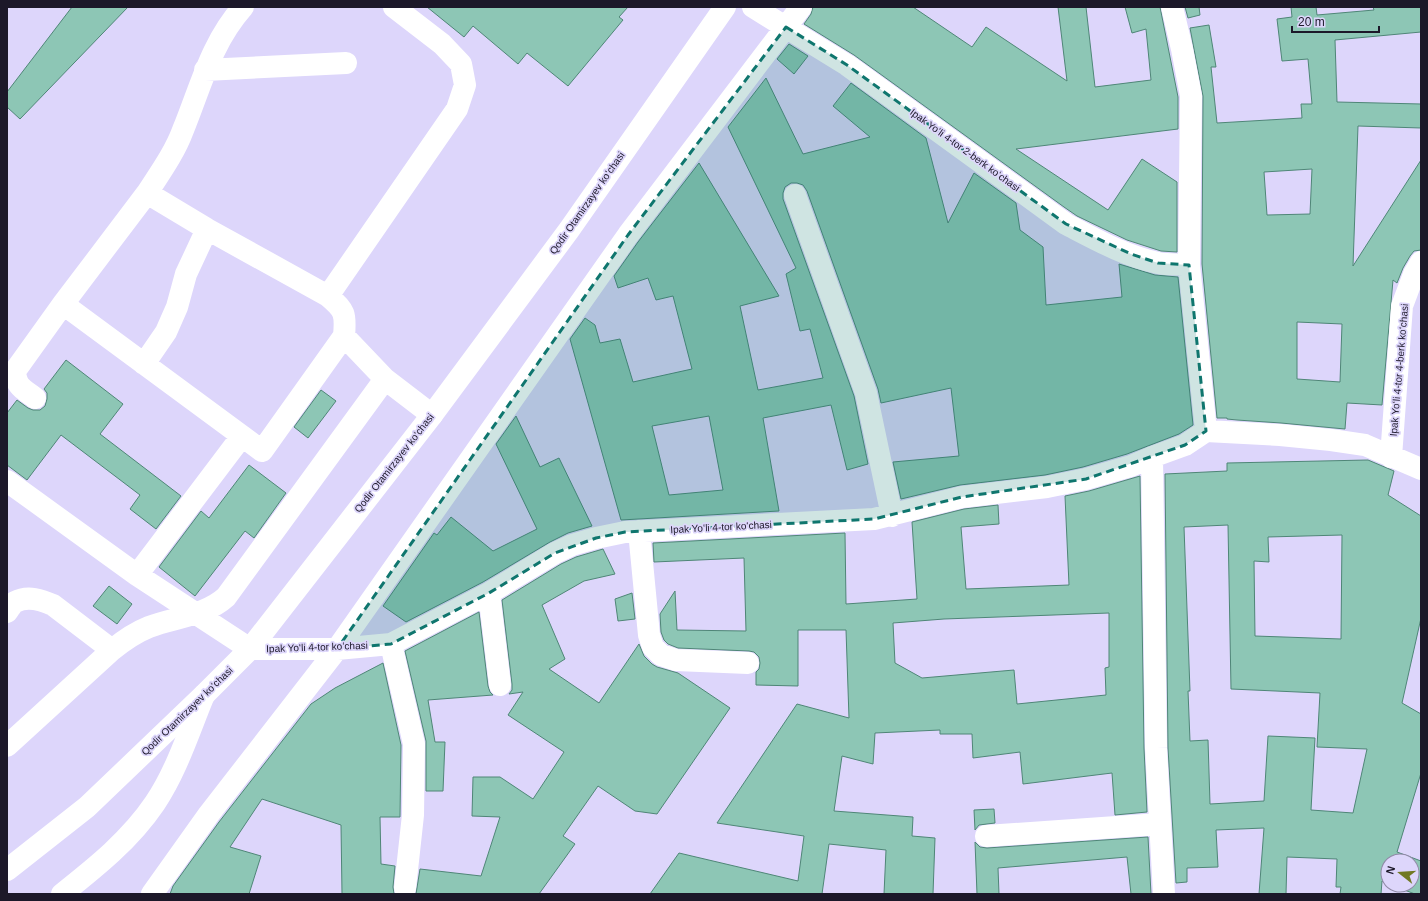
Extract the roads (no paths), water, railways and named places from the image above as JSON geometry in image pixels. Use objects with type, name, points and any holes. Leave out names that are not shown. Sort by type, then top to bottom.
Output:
[{"type":"street","points":[[35,398],[21,388],[15,380],[15,371],[63,304],[147,194],[175,148],[183,131],[205,70],[215,48],[234,18],[243,7]]},
{"type":"street","points":[[328,296],[457,109],[465,85],[461,64],[442,44],[394,7]]},
{"type":"street","name":"Qodir Otamirzayev koʻchasi","points":[[7,870],[87,807],[250,649],[432,415],[569,230],[725,7]]},
{"type":"street","name":"Ipak Yoʻli 4-tor 2-berk koʻchasi","points":[[753,7],[847,65],[1066,224],[1104,243],[1131,254],[1158,263],[1189,265]]},
{"type":"street","points":[[152,894],[209,814],[337,649],[628,235],[801,7]]},
{"type":"street","points":[[1172,7],[1182,49],[1190,96],[1189,265],[1206,431],[1280,435],[1365,445],[1421,469]]},
{"type":"street","points":[[205,70],[346,63]]},
{"type":"street","points":[[63,304],[262,450],[344,336],[346,319],[339,306],[328,296],[147,194]]},
{"type":"street","points":[[795,195],[866,393],[892,516]]},
{"type":"street","points":[[144,364],[166,332],[177,307],[186,274],[207,229]]},
{"type":"street","name":"Ipak Yoʻli 4-tor 4-berk koʻchasi","points":[[1391,457],[1402,306],[1414,274],[1421,262]]},
{"type":"street","points":[[344,336],[385,379],[432,415]]},
{"type":"street","points":[[7,746],[129,636],[148,627],[196,613],[217,604],[226,597],[385,379]]},
{"type":"street","name":"Ipak Yoʻli 4-tor koʻchasi","points":[[250,649],[337,649],[391,644],[489,593],[555,553],[572,545],[596,538],[624,532],[874,519],[892,516],[962,497],[1048,487],[1086,479],[1131,466],[1185,445],[1206,431]]},
{"type":"street","points":[[137,575],[242,436]]},
{"type":"street","points":[[1152,457],[1156,748],[1164,894]]},
{"type":"street","points":[[7,481],[137,575],[250,649]]},
{"type":"street","points":[[639,531],[649,635],[653,647],[661,655],[676,660],[748,662]]},
{"type":"street","points":[[489,593],[500,685]]},
{"type":"street","points":[[7,612],[14,602],[23,599],[33,598],[43,600],[53,605],[112,650]]},
{"type":"street","points":[[391,644],[414,744],[413,815],[405,888]]},
{"type":"street","points":[[62,894],[90,872],[127,839],[155,803],[174,768],[204,695]]},
{"type":"street","points":[[986,836],[1160,824]]}]
